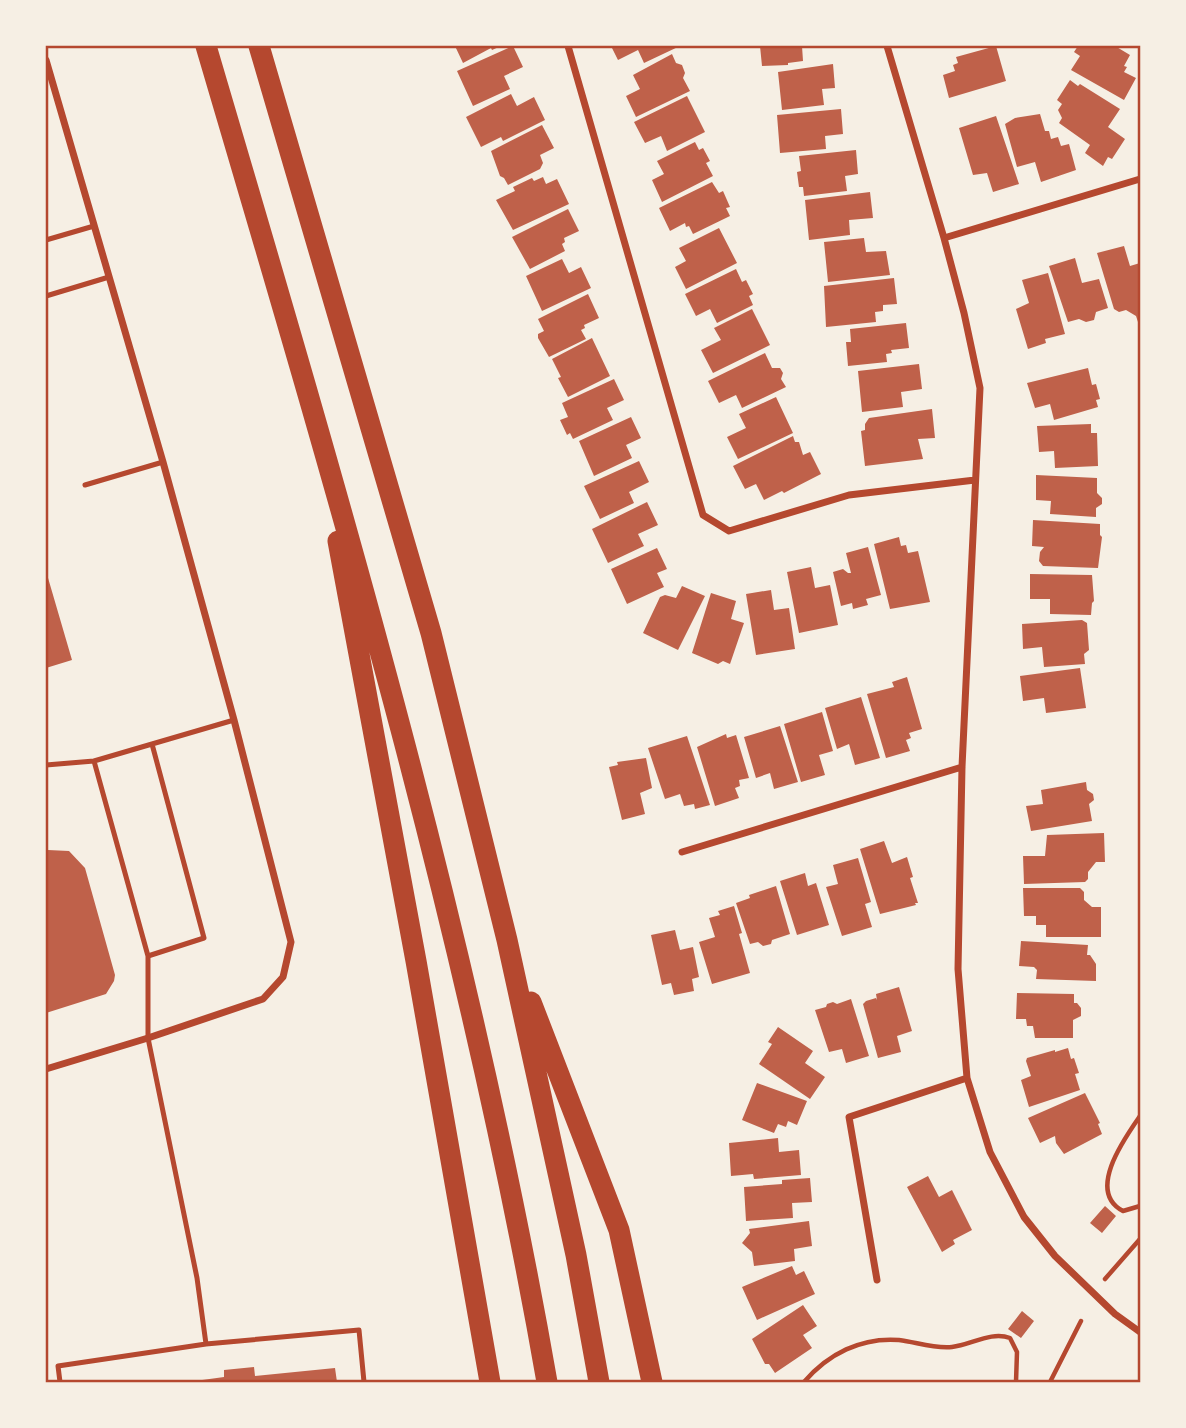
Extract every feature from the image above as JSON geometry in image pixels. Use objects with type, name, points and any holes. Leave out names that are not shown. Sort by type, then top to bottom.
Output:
[{"type":"highway","points":[[206,46],[379,641],[457,947],[526,1258],[547,1382]]},
{"type":"highway","points":[[259,46],[431,633],[507,940],[576,1255],[599,1382]]},
{"type":"highway","points":[[313,408],[491,1382]]},
{"type":"highway","points":[[507,940],[619,1230],[652,1382]]},
{"type":"street","points":[[568,46],[703,515],[729,531],[849,495],[975,480]]},
{"type":"street","points":[[887,46],[944,238],[980,388],[962,767],[958,969],[967,1078],[990,1152],[1024,1217],[1055,1256],[1115,1314],[1140,1332]]},
{"type":"street","points":[[46,60],[163,462],[234,720],[291,943],[283,977],[263,999],[46,1069]]},
{"type":"street","points":[[944,238],[1140,179]]},
{"type":"street","points":[[682,852],[962,767]]},
{"type":"street","points":[[877,1280],[849,1117],[967,1078]]},
{"type":"lane","points":[[46,240],[94,226]]},
{"type":"lane","points":[[46,296],[109,277]]},
{"type":"lane","points":[[85,485],[163,462]]},
{"type":"lane","points":[[46,765],[94,761],[234,720]]},
{"type":"lane","points":[[148,956],[204,938],[152,744]]},
{"type":"lane","points":[[94,761],[148,956],[148,1038],[197,1278],[206,1344]]},
{"type":"lane","points":[[60,1382],[58,1366],[206,1344],[359,1330],[364,1382]]},
{"type":"path","points":[[1140,1116],[1117,1151],[1109,1173],[1108,1197],[1112,1209],[1123,1211],[1140,1206]]},
{"type":"path","points":[[1105,1279],[1140,1240]]},
{"type":"path","points":[[1049,1382],[1081,1321]]},
{"type":"path","points":[[1010,1338],[1015,1333]]},
{"type":"path","points":[[804,1382],[817,1367],[835,1354],[856,1345],[898,1340],[951,1347],[1000,1336],[1010,1338]]},
{"type":"path","points":[[1010,1338],[1017,1352],[1016,1382]]},
{"type":"building","points":[[455,46],[501,46],[492,50],[491,48],[463,63]]},
{"type":"building","points":[[513,46],[523,67],[504,76],[510,89],[473,106],[457,71]]},
{"type":"building","points":[[611,46],[680,46],[644,63],[638,50],[618,60]]},
{"type":"building","points":[[760,46],[802,46],[803,61],[788,65],[762,66]]},
{"type":"building","points":[[996,46],[1006,81],[949,98],[943,75],[955,71],[953,65],[958,63],[956,57]]},
{"type":"building","points":[[1078,46],[1115,46],[1130,55],[1124,72],[1136,78],[1124,100],[1071,70],[1080,56],[1074,52]]},
{"type":"building","points":[[672,54],[676,63],[682,65],[685,73],[683,78],[690,91],[636,117],[626,96],[640,89],[633,75]]},
{"type":"building","points":[[833,64],[835,88],[822,89],[824,105],[782,110],[778,72]]},
{"type":"building","points":[[1070,80],[1120,109],[1108,127],[1125,139],[1112,159],[1108,157],[1103,166],[1085,153],[1090,145],[1059,123],[1062,118],[1058,110],[1062,104],[1057,100]]},
{"type":"building","points":[[511,94],[517,106],[534,97],[545,120],[503,141],[501,137],[481,147],[466,117]]},
{"type":"building","points":[[687,96],[705,132],[667,151],[661,136],[645,143],[634,122]]},
{"type":"building","points":[[841,109],[843,134],[825,136],[826,149],[780,153],[777,115]]},
{"type":"building","points":[[1040,114],[1045,131],[1049,131],[1051,139],[1058,137],[1061,146],[1069,144],[1076,170],[1041,182],[1035,162],[1017,167],[1005,124],[1015,118]]},
{"type":"building","points":[[996,116],[1019,184],[993,192],[987,173],[973,175],[959,128]]},
{"type":"building","points":[[542,125],[554,148],[540,155],[543,163],[540,169],[508,185],[500,176],[491,151]]},
{"type":"building","points":[[695,142],[699,150],[703,148],[710,161],[706,163],[713,176],[662,202],[652,180],[664,174],[657,161]]},
{"type":"building","points":[[856,150],[858,174],[845,176],[847,191],[804,196],[803,187],[799,187],[797,172],[801,171],[799,156]]},
{"type":"building","points":[[543,177],[546,184],[557,179],[569,204],[513,230],[496,200],[515,191],[513,187],[532,178],[534,181]]},
{"type":"building","points":[[712,182],[719,193],[723,191],[730,207],[726,208],[730,216],[693,234],[685,223],[670,231],[659,208]]},
{"type":"building","points":[[870,192],[873,218],[849,220],[850,235],[809,240],[805,200]]},
{"type":"building","points":[[568,209],[579,231],[564,238],[565,242],[562,244],[565,251],[530,269],[512,237]]},
{"type":"building","points":[[719,228],[737,263],[686,289],[675,267],[686,261],[679,248]]},
{"type":"building","points":[[864,238],[866,252],[886,251],[890,275],[828,282],[824,242]]},
{"type":"building","points":[[1124,246],[1130,266],[1140,263],[1140,328],[1136,316],[1126,310],[1119,312],[1114,309],[1097,253]]},
{"type":"building","points":[[1075,258],[1082,283],[1099,279],[1108,308],[1096,312],[1094,320],[1086,322],[1079,319],[1068,322],[1049,266]]},
{"type":"building","points":[[562,259],[569,273],[581,267],[591,288],[542,311],[526,276]]},
{"type":"building","points":[[736,269],[742,282],[746,280],[753,294],[749,296],[753,305],[717,323],[710,309],[696,316],[685,294]]},
{"type":"building","points":[[1048,273],[1065,334],[1045,339],[1046,343],[1028,349],[1016,309],[1029,303],[1022,280]]},
{"type":"building","points":[[894,278],[897,304],[883,305],[883,311],[875,312],[876,322],[826,327],[824,286]]},
{"type":"building","points":[[588,294],[599,318],[584,325],[585,328],[581,330],[586,339],[549,357],[538,338],[538,334],[544,331],[538,319]]},
{"type":"building","points":[[752,309],[770,345],[713,373],[701,350],[721,340],[714,328]]},
{"type":"building","points":[[906,323],[909,348],[891,350],[892,353],[886,354],[887,362],[848,366],[846,342],[851,342],[850,329]]},
{"type":"building","points":[[592,338],[610,376],[568,397],[552,359]]},
{"type":"building","points":[[765,353],[772,368],[780,368],[783,373],[781,379],[786,387],[742,408],[736,395],[719,403],[708,381]]},
{"type":"building","points":[[919,364],[922,389],[901,392],[903,407],[862,412],[858,371]]},
{"type":"building","points":[[1088,368],[1092,385],[1096,384],[1100,399],[1096,400],[1098,407],[1054,420],[1050,404],[1035,408],[1027,383]]},
{"type":"building","points":[[614,379],[624,400],[607,408],[613,420],[573,439],[570,433],[567,435],[560,420],[568,417],[562,403]]},
{"type":"building","points":[[776,397],[793,433],[738,459],[727,437],[746,428],[739,414]]},
{"type":"building","points":[[932,409],[935,438],[918,439],[923,459],[865,466],[861,431],[865,430],[869,418]]},
{"type":"building","points":[[631,417],[641,438],[626,445],[632,458],[594,476],[579,441]]},
{"type":"building","points":[[1091,424],[1091,433],[1097,433],[1098,466],[1055,468],[1054,451],[1039,452],[1037,426]]},
{"type":"building","points":[[793,436],[795,442],[799,442],[803,455],[810,452],[821,474],[764,500],[756,484],[745,489],[733,466]]},
{"type":"building","points":[[639,461],[649,482],[629,492],[634,503],[600,519],[584,486]]},
{"type":"building","points":[[1036,475],[1097,478],[1097,493],[1102,498],[1102,504],[1096,508],[1096,517],[1050,514],[1051,501],[1036,500]]},
{"type":"building","points":[[647,502],[658,525],[638,534],[644,546],[608,563],[592,529]]},
{"type":"building","points":[[1033,520],[1100,524],[1102,537],[1098,568],[1043,566],[1039,561],[1044,547],[1032,546]]},
{"type":"building","points":[[899,537],[901,546],[906,545],[908,553],[918,551],[930,602],[890,609],[874,544]]},
{"type":"building","points":[[868,547],[881,595],[866,599],[868,605],[853,609],[852,603],[841,606],[833,572],[843,569],[851,573],[846,553]]},
{"type":"building","points":[[657,548],[667,569],[657,573],[664,587],[627,604],[611,569]]},
{"type":"building","points":[[811,567],[815,588],[830,585],[838,625],[799,633],[787,572]]},
{"type":"building","points":[[46,571],[72,660],[46,668]]},
{"type":"building","points":[[1030,574],[1092,575],[1094,601],[1091,615],[1050,614],[1050,599],[1030,599]]},
{"type":"building","points":[[682,586],[705,596],[678,650],[643,633],[660,597],[665,595],[676,598]]},
{"type":"building","points":[[771,590],[774,610],[789,608],[795,649],[756,655],[746,594]]},
{"type":"building","points":[[711,593],[736,601],[731,619],[744,623],[730,664],[723,661],[718,664],[692,653]]},
{"type":"building","points":[[1082,620],[1087,623],[1089,650],[1084,654],[1085,664],[1044,667],[1042,647],[1023,649],[1022,624]]},
{"type":"building","points":[[1080,668],[1086,708],[1046,713],[1044,698],[1023,701],[1020,676]]},
{"type":"building","points":[[907,677],[922,729],[909,733],[911,738],[906,740],[910,751],[886,758],[867,694],[894,687],[892,682]]},
{"type":"building","points":[[861,697],[880,758],[855,765],[849,744],[837,749],[825,708]]},
{"type":"building","points":[[822,712],[833,751],[819,755],[825,775],[801,782],[784,724]]},
{"type":"building","points":[[780,726],[798,782],[774,789],[770,773],[756,778],[744,737]]},
{"type":"building","points":[[726,734],[727,738],[736,735],[749,778],[739,780],[740,786],[735,788],[739,798],[715,806],[697,747]]},
{"type":"building","points":[[687,736],[710,805],[695,809],[694,804],[684,806],[680,794],[665,799],[648,748]]},
{"type":"building","points":[[646,758],[652,788],[640,793],[645,814],[622,820],[609,767],[618,765],[617,762]]},
{"type":"building","points":[[1086,782],[1087,790],[1093,794],[1094,800],[1089,804],[1092,821],[1031,831],[1026,806],[1043,804],[1041,790]]},
{"type":"building","points":[[1104,833],[1105,862],[1096,862],[1088,872],[1085,882],[1024,884],[1023,856],[1045,856],[1047,835]]},
{"type":"building","points":[[884,841],[892,863],[907,857],[918,903],[880,914],[860,849]]},
{"type":"building","points":[[46,845],[48,850],[69,851],[85,868],[115,975],[106,994],[46,1013]]},
{"type":"building","points":[[858,858],[871,902],[865,904],[872,927],[842,936],[826,887],[838,884],[833,865]]},
{"type":"building","points":[[805,873],[808,886],[816,883],[829,925],[797,935],[780,881]]},
{"type":"building","points":[[776,886],[790,934],[763,946],[758,942],[750,944],[736,903],[750,898],[749,895]]},
{"type":"building","points":[[1023,888],[1080,888],[1084,892],[1084,900],[1092,907],[1101,907],[1101,937],[1046,937],[1046,925],[1036,925],[1036,916],[1024,916]]},
{"type":"building","points":[[734,906],[750,973],[712,984],[699,942],[715,937],[709,918],[720,915],[718,911]]},
{"type":"building","points":[[675,930],[680,950],[693,947],[699,977],[692,979],[694,991],[674,995],[671,983],[662,985],[651,935]]},
{"type":"building","points":[[1021,941],[1088,945],[1087,955],[1090,955],[1096,964],[1096,981],[1036,979],[1037,970],[1034,967],[1019,966]]},
{"type":"building","points":[[899,987],[912,1031],[897,1036],[901,1052],[878,1058],[863,1004],[876,998],[877,1000],[876,994]]},
{"type":"building","points":[[1017,993],[1074,994],[1074,1003],[1081,1008],[1081,1016],[1073,1020],[1073,1038],[1035,1038],[1033,1026],[1027,1026],[1026,1019],[1016,1019]]},
{"type":"building","points":[[851,999],[869,1056],[846,1063],[842,1049],[829,1052],[815,1010],[833,1002],[837,1004]]},
{"type":"building","points":[[778,1027],[813,1051],[805,1063],[825,1077],[810,1099],[759,1064],[772,1044],[768,1042]]},
{"type":"building","points":[[1068,1048],[1079,1073],[1075,1074],[1080,1090],[1029,1107],[1021,1080],[1031,1076],[1027,1058]]},
{"type":"building","points":[[757,1083],[807,1101],[797,1125],[788,1121],[786,1127],[778,1124],[774,1133],[742,1120]]},
{"type":"building","points":[[1085,1093],[1100,1123],[1098,1124],[1102,1134],[1064,1154],[1056,1143],[1055,1136],[1040,1143],[1028,1118]]},
{"type":"building","points":[[778,1138],[779,1152],[799,1150],[801,1175],[754,1179],[753,1174],[731,1176],[729,1143]]},
{"type":"building","points":[[928,1176],[939,1197],[952,1190],[972,1230],[953,1240],[955,1244],[942,1252],[907,1187]]},
{"type":"building","points":[[810,1178],[812,1202],[792,1203],[793,1218],[746,1221],[744,1187],[782,1184],[782,1180]]},
{"type":"building","points":[[1105,1206],[1116,1216],[1102,1233],[1090,1223]]},
{"type":"building","points":[[809,1221],[812,1246],[794,1249],[795,1261],[754,1266],[752,1252],[742,1243],[750,1233],[749,1229]]},
{"type":"building","points":[[792,1266],[796,1275],[804,1271],[815,1294],[757,1320],[742,1287]]},
{"type":"building","points":[[803,1305],[817,1326],[803,1335],[812,1348],[775,1373],[769,1364],[765,1364],[752,1339]]},
{"type":"building","points":[[1022,1311],[1034,1321],[1021,1338],[1008,1329]]},
{"type":"building","points":[[254,1367],[255,1376],[335,1368],[337,1382],[195,1382],[224,1377],[224,1370]]}]
